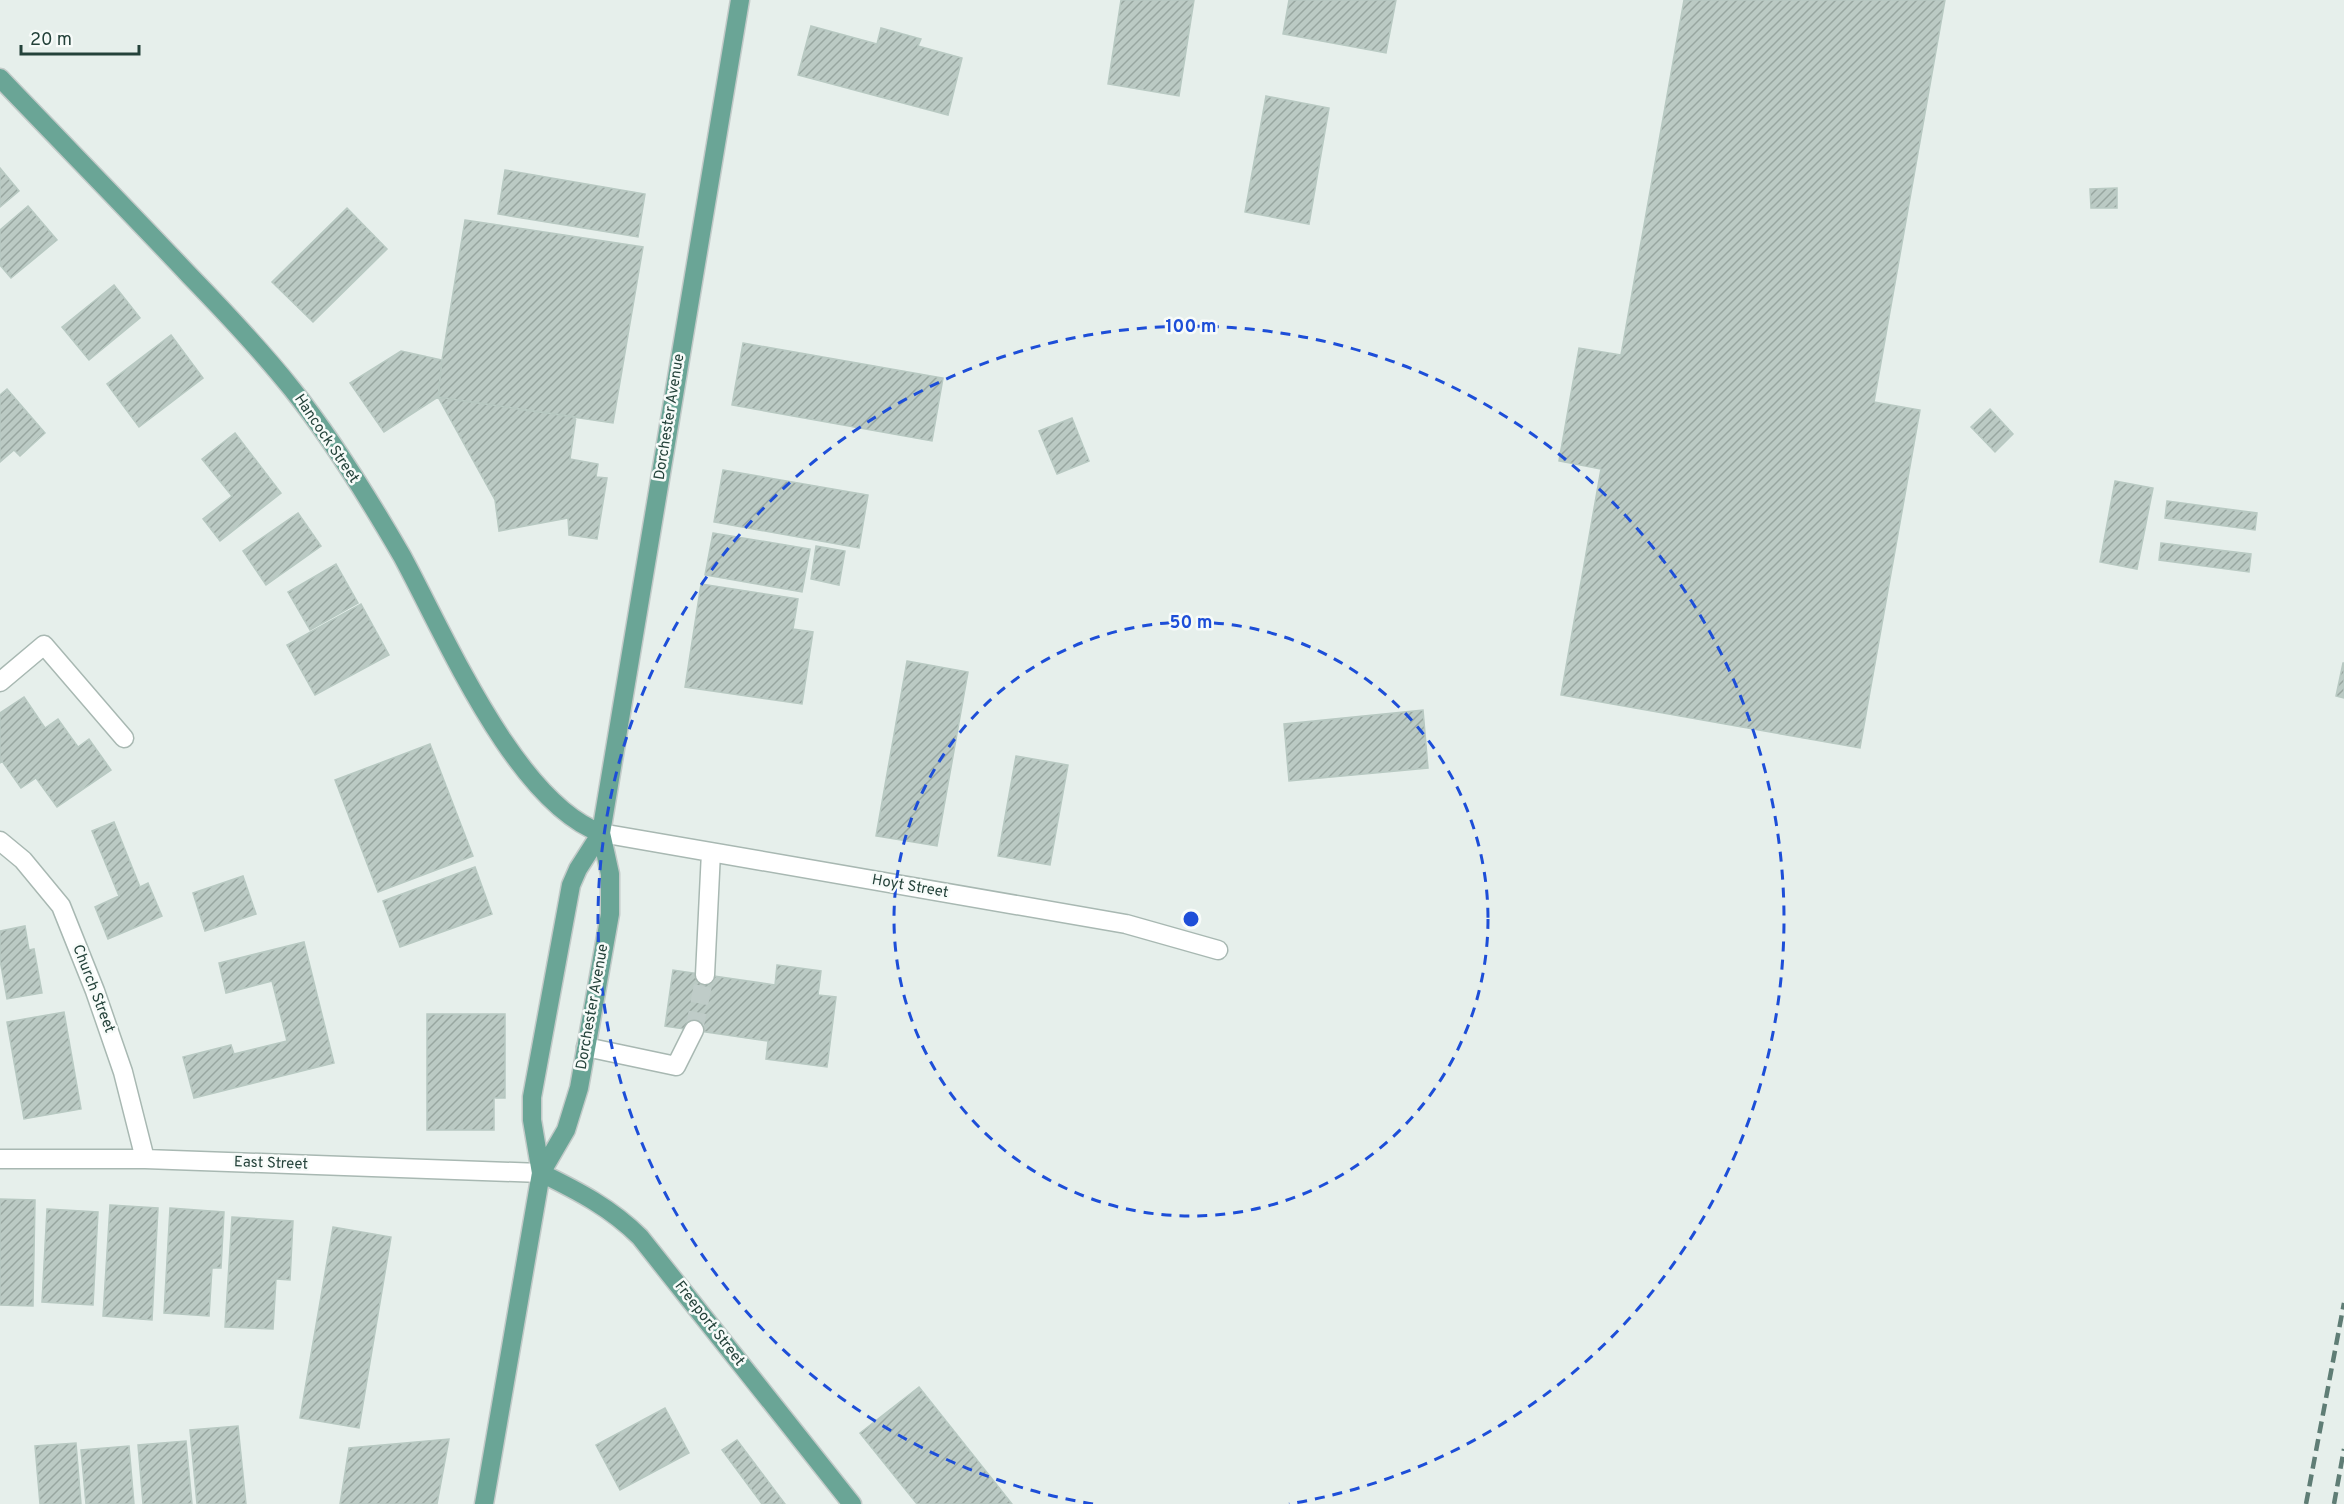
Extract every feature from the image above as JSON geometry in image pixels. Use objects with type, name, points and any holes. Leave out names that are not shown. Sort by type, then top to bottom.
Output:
[{"type":"main road","name":"Dorchester Avenue","points":[[541,1173],[566,1130],[579,1088],[610,914],[610,874],[601,833],[740,0]]},
{"type":"main road","name":"Hancock Street","points":[[0,78],[217,304],[294,391],[381,521],[482,707],[510,750],[540,790],[572,820],[601,833]]},
{"type":"main road","name":"Dorchester Avenue","points":[[484,1504],[541,1173],[532,1120],[535,1077],[571,885],[578,869],[601,833]]},
{"type":"main road","name":"Freeport Street","points":[[541,1173],[597,1202],[621,1218],[640,1237],[852,1504]]},
{"type":"street","points":[[0,682],[44,645],[124,738]]},
{"type":"street","name":"Hoyt Street","points":[[601,833],[1126,924],[1218,950]]},
{"type":"street","name":"Church Street","points":[[0,841],[23,860],[61,906],[95,991],[119,1062],[145,1160]]},
{"type":"street","points":[[705,975],[711,852]]},
{"type":"street","points":[[586,1047],[676,1066],[694,1030]]},
{"type":"street","name":"East Street","points":[[0,1159],[145,1160],[541,1173]]},
{"type":"building","points":[[1121,0],[1194,0],[1179,96],[1108,84]]},
{"type":"building","points":[[1289,0],[1396,0],[1386,53],[1283,34]]},
{"type":"building","points":[[1684,0],[1945,0],[1874,402],[1920,410],[1860,748],[1561,695],[1601,469],[1559,461],[1579,348],[1621,355]]},
{"type":"building","points":[[811,26],[877,44],[881,28],[921,39],[918,46],[962,58],[948,115],[798,75]]},
{"type":"building","points":[[1266,96],[1329,108],[1309,224],[1245,212]]},
{"type":"building","points":[[0,168],[19,191],[0,207]]},
{"type":"building","points":[[505,170],[645,194],[638,237],[498,214]]},
{"type":"building","points":[[2117,188],[2117,208],[2091,208],[2090,189]]},
{"type":"building","points":[[28,206],[57,240],[11,278],[0,265],[0,230]]},
{"type":"building","points":[[347,208],[387,249],[313,322],[272,282]]},
{"type":"building","points":[[465,220],[643,247],[613,423],[438,397]]},
{"type":"building","points":[[114,285],[140,318],[89,360],[62,327]]},
{"type":"building","points":[[171,335],[203,378],[139,427],[107,384]]},
{"type":"building","points":[[743,343],[943,378],[932,441],[732,405]]},
{"type":"building","points":[[401,351],[442,360],[438,397],[384,432],[350,383]]},
{"type":"building","points":[[7,389],[45,433],[20,456],[14,450],[0,462],[0,395]]},
{"type":"building","points":[[438,397],[576,417],[570,459],[598,464],[596,477],[607,478],[597,539],[569,535],[568,518],[499,531],[495,500]]},
{"type":"building","points":[[1990,409],[2013,434],[1995,452],[1971,427]]},
{"type":"building","points":[[1072,418],[1089,461],[1057,474],[1039,431]]},
{"type":"building","points":[[235,433],[281,493],[220,541],[203,519],[232,496],[202,459]]},
{"type":"building","points":[[723,470],[868,495],[859,548],[714,522]]},
{"type":"building","points":[[2115,481],[2153,488],[2137,569],[2100,562]]},
{"type":"building","points":[[2167,501],[2257,513],[2255,530],[2165,518]]},
{"type":"building","points":[[298,513],[321,546],[266,585],[243,551]]},
{"type":"building","points":[[713,533],[810,549],[802,592],[705,575]]},
{"type":"building","points":[[2161,543],[2251,554],[2249,572],[2159,560]]},
{"type":"building","points":[[816,546],[845,551],[839,585],[811,579]]},
{"type":"building","points":[[336,564],[358,603],[310,630],[288,592]]},
{"type":"building","points":[[701,584],[798,599],[793,629],[813,632],[802,704],[685,687]]},
{"type":"building","points":[[361,604],[389,655],[315,695],[287,645]]},
{"type":"building","points":[[907,661],[968,672],[937,846],[876,836]]},
{"type":"building","points":[[2344,663],[2344,698],[2336,696]]},
{"type":"building","points":[[24,697],[45,728],[58,719],[78,747],[89,739],[111,770],[57,807],[36,778],[21,788],[2,761],[0,763],[0,713]]},
{"type":"building","points":[[1423,710],[1428,768],[1289,781],[1284,724]]},
{"type":"building","points":[[430,744],[473,856],[378,892],[335,780]]},
{"type":"building","points":[[1016,756],[1068,765],[1050,865],[998,856]]},
{"type":"building","points":[[114,822],[140,887],[148,883],[162,916],[108,939],[95,907],[119,896],[92,831]]},
{"type":"building","points":[[475,867],[492,914],[400,947],[383,901]]},
{"type":"building","points":[[243,876],[256,914],[205,931],[193,893]]},
{"type":"building","points":[[25,926],[29,950],[34,949],[42,993],[7,999],[0,960],[0,931]]},
{"type":"building","points":[[304,942],[334,1063],[194,1098],[183,1057],[231,1045],[234,1054],[287,1041],[272,981],[226,993],[219,963]]},
{"type":"building","points":[[777,965],[821,971],[818,995],[836,997],[827,1067],[766,1059],[768,1041],[665,1026],[673,970],[775,985]]},
{"type":"building","points":[[64,1012],[81,1109],[24,1119],[7,1022]]},
{"type":"building","points":[[427,1014],[505,1014],[505,1098],[494,1098],[494,1130],[427,1130]]},
{"type":"building","points":[[0,1199],[35,1200],[33,1306],[0,1305]]},
{"type":"building","points":[[110,1205],[158,1208],[152,1320],[103,1316]]},
{"type":"building","points":[[170,1208],[224,1212],[221,1268],[212,1268],[209,1316],[164,1313]]},
{"type":"building","points":[[47,1209],[98,1212],[93,1305],[42,1302]]},
{"type":"building","points":[[232,1217],[293,1221],[290,1280],[276,1279],[273,1329],[225,1327]]},
{"type":"building","points":[[333,1227],[391,1237],[359,1428],[300,1418]]},
{"type":"building","points":[[919,1387],[1012,1504],[917,1504],[860,1433]]},
{"type":"building","points":[[665,1408],[689,1453],[620,1490],[596,1445]]},
{"type":"building","points":[[238,1426],[246,1504],[197,1504],[190,1430]]},
{"type":"building","points":[[449,1439],[437,1504],[340,1504],[349,1448]]},
{"type":"building","points":[[737,1440],[785,1504],[762,1504],[722,1450]]},
{"type":"building","points":[[186,1441],[192,1504],[143,1504],[138,1445]]},
{"type":"building","points":[[76,1443],[81,1504],[40,1504],[35,1446]]},
{"type":"building","points":[[129,1446],[134,1504],[86,1504],[81,1450]]},
{"type":"tunnel","points":[[694,1030],[705,975]]},
{"type":"railway","points":[[2306,1504],[2344,1303]]},
{"type":"railway","points":[[2334,1504],[2344,1449]]}]
